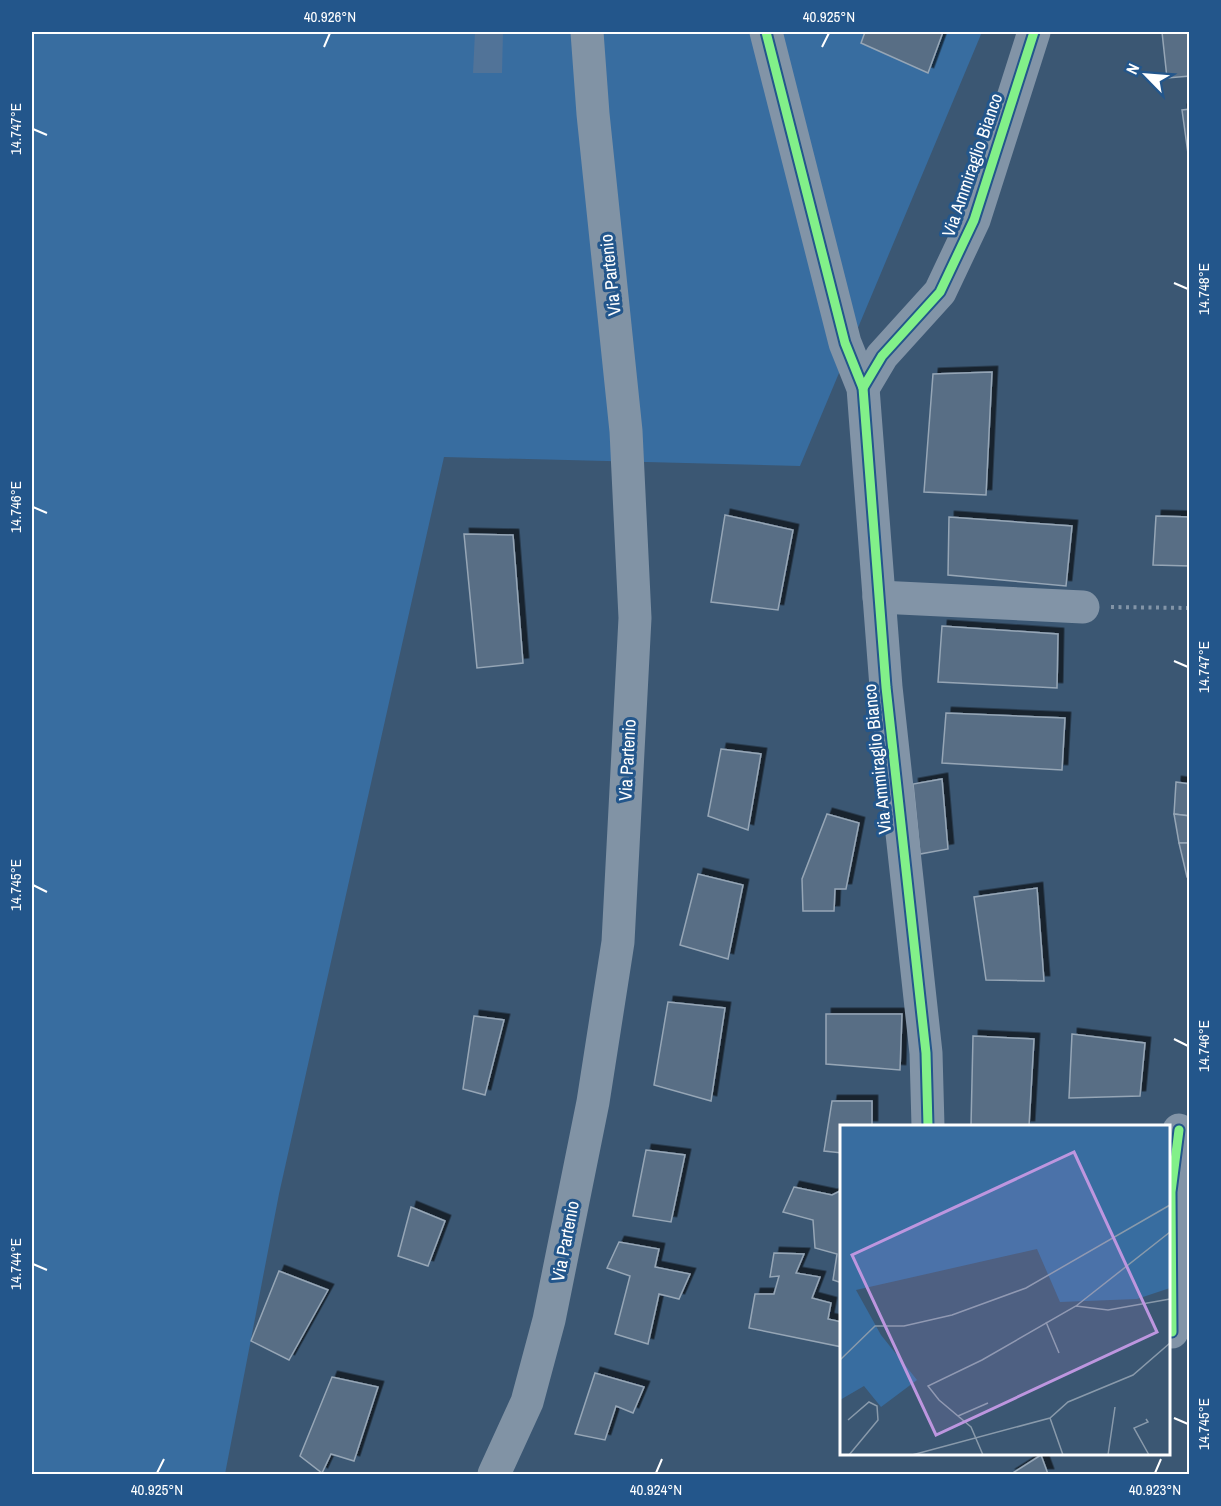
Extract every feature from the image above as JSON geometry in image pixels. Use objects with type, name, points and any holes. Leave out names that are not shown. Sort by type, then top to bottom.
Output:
[{"type":"main road","name":"Via Partenio","points":[[494,1474],[527,1402],[549,1320],[593,1102],[618,942],[634,618],[626,430],[593,114],[587,32]]},
{"type":"street","name":"Via Ammiraglio Bianco","points":[[766,32],[845,343],[863,388],[887,699],[926,1053],[928,1125]]},
{"type":"street","name":"Via Ammiraglio Bianco","points":[[863,388],[882,356],[940,292],[974,220],[1034,32]]},
{"type":"street","points":[[845,343],[882,356]]},
{"type":"street","points":[[879,597],[1083,608]]},
{"type":"street","points":[[1177,1330],[1171,1192],[1179,1130]]},
{"type":"path","points":[[1083,608],[1190,608]]},
{"type":"shaded area","points":[[32,32],[982,32],[800,466],[444,457],[279,1194],[225,1474],[32,1474]]},
{"type":"shaded area","points":[[475,32],[503,32],[502,73],[473,73]]},
{"type":"building","points":[[865,32],[943,32],[928,73],[861,43]]},
{"type":"building","points":[[1162,32],[1190,32],[1190,76],[1167,78]]},
{"type":"building","points":[[1190,109],[1190,168],[1182,110]]},
{"type":"building","points":[[992,372],[986,495],[924,492],[933,374]]},
{"type":"building","points":[[725,515],[793,530],[778,610],[711,602]]},
{"type":"building","points":[[1156,516],[1190,517],[1190,566],[1153,565]]},
{"type":"building","points":[[949,517],[1072,526],[1066,586],[948,575]]},
{"type":"building","points":[[464,534],[513,535],[523,663],[477,668]]},
{"type":"building","points":[[942,626],[1058,634],[1057,688],[938,682]]},
{"type":"building","points":[[946,713],[1065,718],[1062,770],[942,763]]},
{"type":"building","points":[[721,749],[761,754],[748,830],[708,816]]},
{"type":"building","points":[[942,779],[948,849],[920,854],[913,784]]},
{"type":"building","points":[[1176,782],[1190,784],[1190,816],[1174,814]]},
{"type":"building","points":[[827,814],[859,823],[846,889],[835,889],[834,911],[803,911],[802,879]]},
{"type":"building","points":[[1174,814],[1190,816],[1190,843],[1179,843]]},
{"type":"building","points":[[1179,843],[1190,843],[1190,877],[1187,877]]},
{"type":"building","points":[[698,874],[743,885],[728,959],[680,945]]},
{"type":"building","points":[[1037,888],[1044,981],[986,980],[974,897]]},
{"type":"building","points":[[668,1002],[725,1008],[711,1101],[654,1085]]},
{"type":"building","points":[[826,1014],[902,1014],[900,1070],[826,1064]]},
{"type":"building","points":[[474,1016],[504,1020],[485,1095],[463,1089]]},
{"type":"building","points":[[1072,1034],[1145,1043],[1140,1096],[1069,1098]]},
{"type":"building","points":[[973,1036],[1034,1039],[1029,1125],[971,1125]]},
{"type":"building","points":[[832,1101],[872,1101],[872,1125],[840,1125],[840,1153],[824,1151]]},
{"type":"building","points":[[646,1150],[685,1155],[671,1222],[633,1216]]},
{"type":"building","points":[[794,1187],[832,1195],[840,1191],[840,1282],[833,1280],[837,1254],[815,1248],[813,1220],[783,1212]]},
{"type":"building","points":[[411,1207],[445,1221],[428,1266],[398,1256]]},
{"type":"building","points":[[619,1242],[659,1249],[655,1267],[690,1274],[679,1299],[659,1294],[648,1344],[615,1334],[630,1276],[607,1268]]},
{"type":"building","points":[[774,1253],[804,1254],[796,1273],[820,1277],[812,1298],[831,1303],[828,1319],[840,1322],[840,1347],[749,1328],[755,1294],[774,1294],[779,1276],[770,1277]]},
{"type":"building","points":[[279,1271],[328,1290],[289,1360],[251,1341]]},
{"type":"building","points":[[595,1373],[644,1387],[633,1413],[616,1406],[605,1440],[575,1434]]},
{"type":"building","points":[[332,1377],[378,1387],[354,1461],[331,1454],[322,1473],[300,1456]]},
{"type":"building","points":[[1041,1455],[1048,1474],[1011,1474]]},
{"type":"cycle path","points":[[766,32],[845,343],[863,388],[886,687],[926,1053],[928,1125]]},
{"type":"cycle path","points":[[863,388],[882,356],[940,292],[974,220],[1034,32]]},
{"type":"cycle path","points":[[1172,1332],[1171,1192],[1179,1130]]}]
